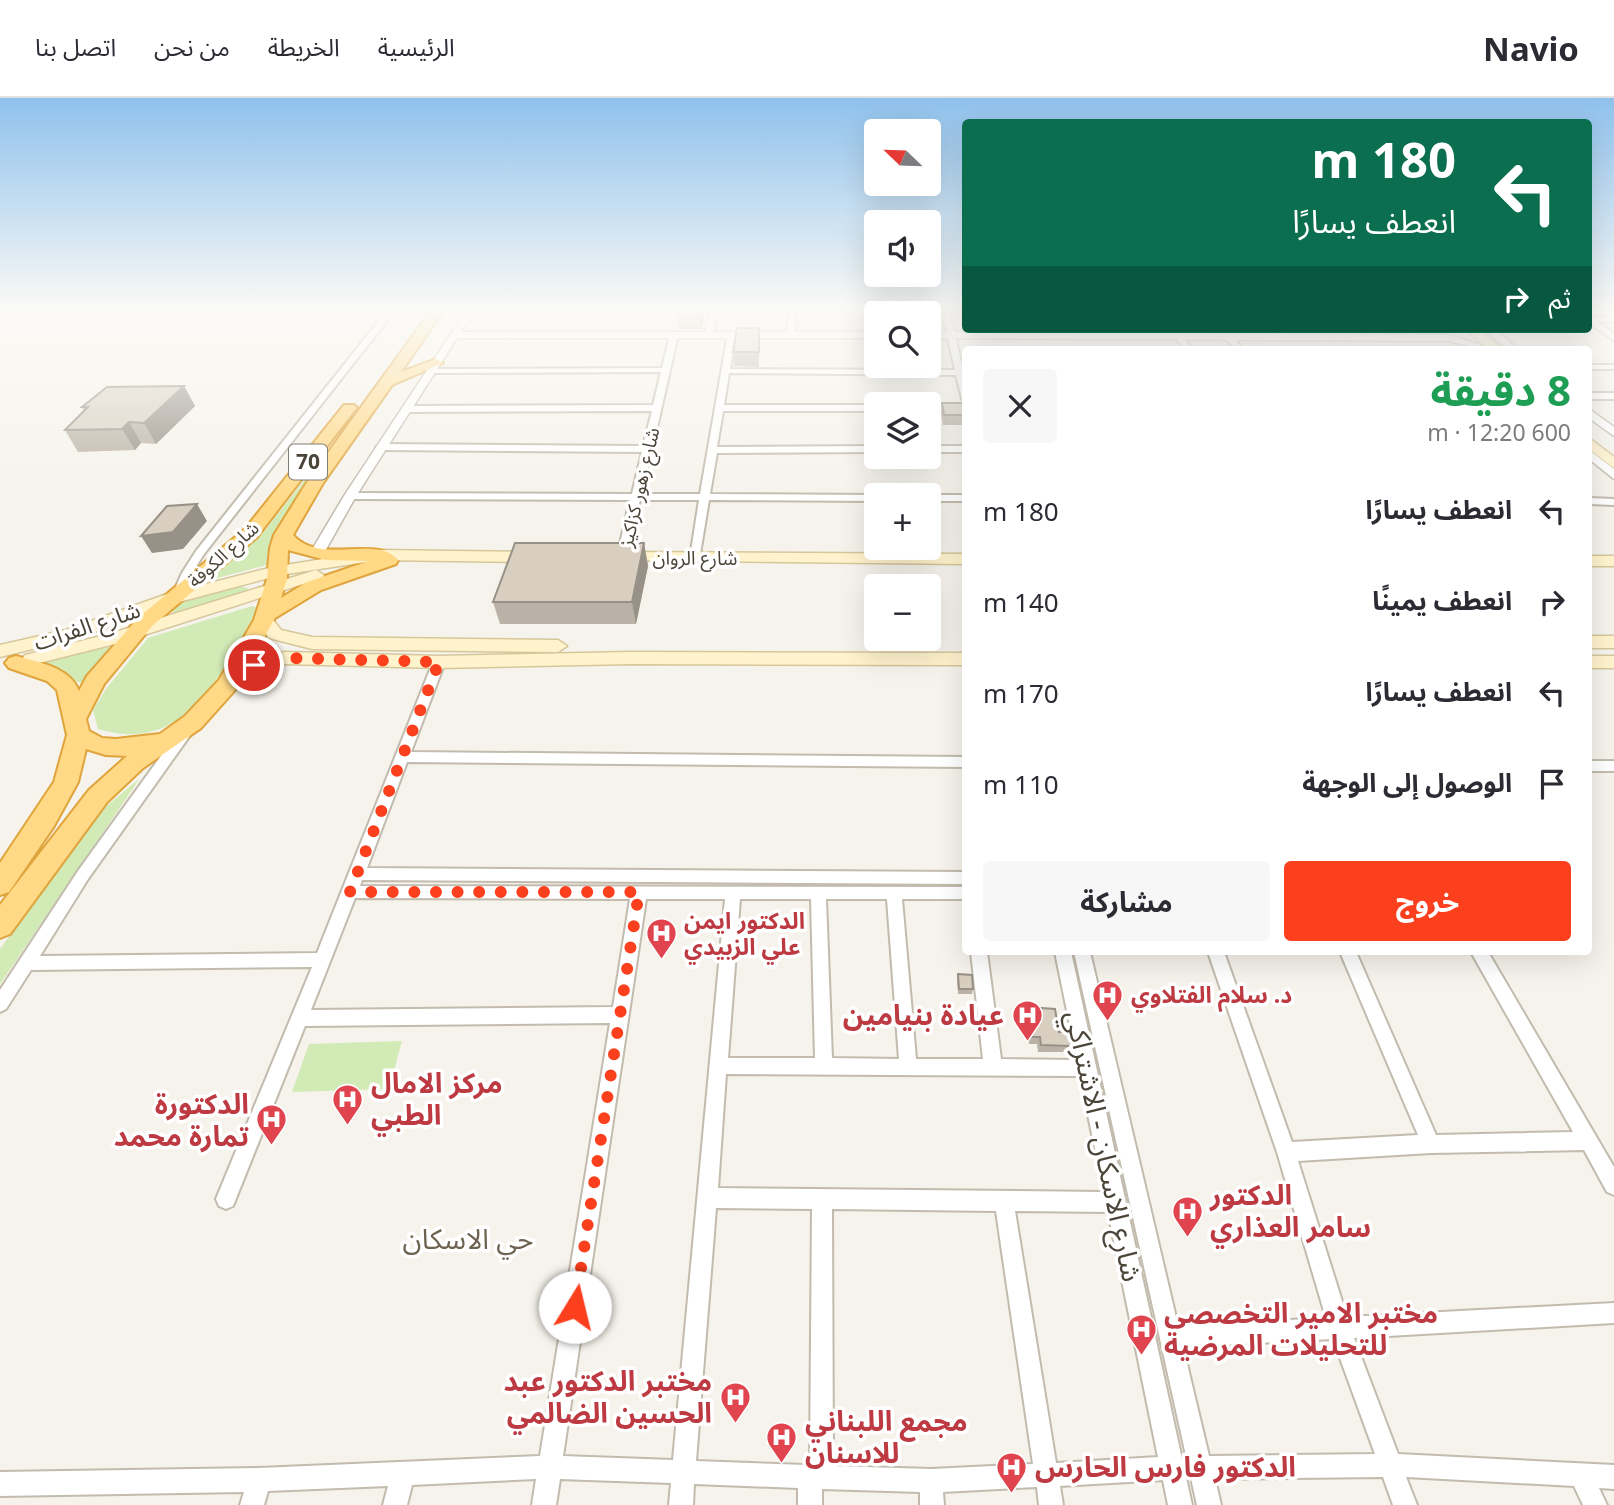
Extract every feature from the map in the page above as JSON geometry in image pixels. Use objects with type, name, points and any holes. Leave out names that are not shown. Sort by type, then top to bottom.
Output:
[{"type":"highway","name":"شارع الكوفة","points":[[176,595],[232,551],[259,524],[374,374]]},
{"type":"highway","name":"شارع الكوفة","points":[[277,579],[279,548],[283,535],[315,484],[393,374]]},
{"type":"highway","points":[[387,382],[413,374]]},
{"type":"highway","points":[[283,535],[288,544],[317,553],[384,558]]},
{"type":"highway","points":[[265,618],[314,586],[384,558]]},
{"type":"highway","name":"70","points":[[0,926],[98,796],[135,762],[185,727],[217,697],[235,673],[265,618],[277,579]]},
{"type":"highway","name":"70","points":[[0,884],[57,800],[72,765],[77,714],[94,681],[135,632],[176,595]]},
{"type":"highway","points":[[5,659],[55,676],[67,688],[76,729],[94,744],[118,748],[157,741],[185,727]]},
{"type":"main road","points":[[1592,430],[1614,448]]},
{"type":"main road","points":[[1592,453],[1614,464]]},
{"type":"main road","points":[[277,579],[384,558],[556,557]]},
{"type":"main road","name":"شارع الروان","points":[[596,557],[962,559]]},
{"type":"main road","points":[[1592,561],[1614,561]]},
{"type":"main road","name":"شارع الفرات","points":[[5,659],[111,631],[176,595],[277,579]]},
{"type":"main road","name":"شارع الفرات","points":[[111,631],[135,632],[277,579]]},
{"type":"main road","points":[[265,618],[275,634],[312,643],[633,652]]},
{"type":"main road","points":[[1592,642],[1614,642]]},
{"type":"main road","points":[[235,673],[271,659],[286,658],[439,662],[633,652],[962,648]]},
{"type":"main road","points":[[1592,662],[1614,662]]},
{"type":"street","points":[[176,595],[200,553],[341,374]]},
{"type":"street","points":[[317,553],[349,496],[429,374]]},
{"type":"street","name":"شارع زهور كزاكيز","points":[[622,557],[665,374]]},
{"type":"street","points":[[695,558],[725,374]]},
{"type":"street","points":[[1592,396],[1614,396]]},
{"type":"street","points":[[406,409],[657,408]]},
{"type":"street","points":[[719,408],[864,408]]},
{"type":"street","points":[[941,408],[962,408]]},
{"type":"street","points":[[1592,415],[1614,433]]},
{"type":"street","points":[[381,447],[648,449]]},
{"type":"street","points":[[713,450],[864,449]]},
{"type":"street","points":[[941,449],[962,449]]},
{"type":"street","points":[[1592,454],[1614,475]]},
{"type":"street","points":[[349,496],[864,498]]},
{"type":"street","points":[[941,498],[962,498]]},
{"type":"street","points":[[1592,501],[1614,502]]},
{"type":"street","points":[[226,1199],[439,662]]},
{"type":"street","points":[[0,1004],[83,875],[185,727]]},
{"type":"street","points":[[402,757],[962,762]]},
{"type":"street","points":[[1592,766],[1613,767]]},
{"type":"street","points":[[355,874],[962,878]]},
{"type":"street","points":[[350,892],[962,893]]},
{"type":"street","points":[[544,1505],[639,892]]},
{"type":"street","points":[[818,892],[824,1067]]},
{"type":"street","points":[[894,892],[908,1067]]},
{"type":"street","points":[[681,1505],[733,893]]},
{"type":"street","points":[[979,955],[993,1068]]},
{"type":"street","name":"شارع الاسكان - الاشتراكي","points":[[1064,955],[1180,1505]]},
{"type":"street","name":"شارع الاسكان - الاشتراكي","points":[[1083,955],[1209,1505]]},
{"type":"street","points":[[1217,955],[1286,1152],[1340,1329],[1405,1505]]},
{"type":"street","points":[[1349,955],[1432,1144]]},
{"type":"street","points":[[1481,955],[1614,1185]]},
{"type":"street","points":[[26,963],[322,960]]},
{"type":"street","points":[[299,1018],[621,1015]]},
{"type":"street","points":[[718,1066],[1087,1068]]},
{"type":"street","points":[[1286,1152],[1432,1144],[1589,1142]]},
{"type":"street","points":[[706,1198],[1116,1202]]},
{"type":"street","points":[[810,1505],[815,1475],[822,1199]]},
{"type":"street","points":[[1004,1200],[1051,1505]]},
{"type":"street","points":[[1134,1287],[1136,1276],[1142,1272],[1149,1274],[1158,1286]]},
{"type":"street","points":[[1169,1337],[1614,1313]]},
{"type":"street","points":[[1200,1468],[1391,1465],[1614,1477]]},
{"type":"street","points":[[0,1484],[259,1480],[550,1467],[931,1481],[1172,1468]]},
{"type":"street","points":[[395,1505],[403,1472]]},
{"type":"street","points":[[1582,1477],[1595,1505]]},
{"type":"street","points":[[252,1505],[259,1480]]},
{"type":"street","points":[[931,1481],[933,1505]]},
{"type":"green space","points":[[323,456],[331,456],[274,563],[195,584],[263,533]]},
{"type":"green space","points":[[234,586],[248,588],[240,596],[182,613],[170,610],[177,601]]},
{"type":"green space","points":[[252,606],[258,608],[222,672],[190,710],[171,724],[150,732],[122,734],[98,729],[93,710],[106,689],[148,638]]},
{"type":"green space","points":[[110,647],[81,683],[33,664]]},
{"type":"green space","points":[[140,778],[0,984],[0,949],[96,815]]},
{"type":"green space","points":[[402,1041],[389,1089],[292,1092],[309,1044]]},
{"type":"building","points":[[184,386],[144,423],[129,422],[122,429],[65,430],[88,407],[82,407],[107,387]]},
{"type":"building","points":[[942,403],[962,403],[962,415],[944,415]]},
{"type":"building","points":[[197,504],[173,532],[141,536],[167,506]]},
{"type":"building","points":[[515,543],[644,543],[632,602],[493,602]]},
{"type":"building","points":[[958,974],[972,975],[973,989],[959,989]]},
{"type":"building","points":[[1028,1007],[1055,1009],[1059,1032],[1069,1032],[1071,1046],[1041,1045],[1040,1037],[1032,1037]]},
{"type":"place","name":"الدكتور ايمن علي الزبيدي","points":[[661,961]]},
{"type":"place","name":"د. سلام الفتلاوي","points":[[1108,1022]]},
{"type":"place","name":"عيادة بنيامين","points":[[1027,1042]]},
{"type":"place","name":"مركز الامال الطبي","points":[[348,1126]]},
{"type":"place","name":"الدكتورة تمارة محمد","points":[[272,1147]]},
{"type":"place","name":"الدكتور سامر العذاري","points":[[1187,1238]]},
{"type":"place","name":"مختبر الامير التخصصي للتحليلات المرضية","points":[[1141,1356]]},
{"type":"place","name":"مختبر الدكتور عبد الحسين الضالمي","points":[[735,1424]]},
{"type":"place","name":"مجمع اللبناني للاسنان","points":[[782,1464]]},
{"type":"place","name":"الدكتور فارس الحارس","points":[[1012,1494]]},
{"type":"district","name":"حي الاسكان","points":[[468,1239]]},
{"type":"route","points":[[254,665],[271,659],[286,658],[439,662],[350,892],[639,892],[575,1307]]}]
